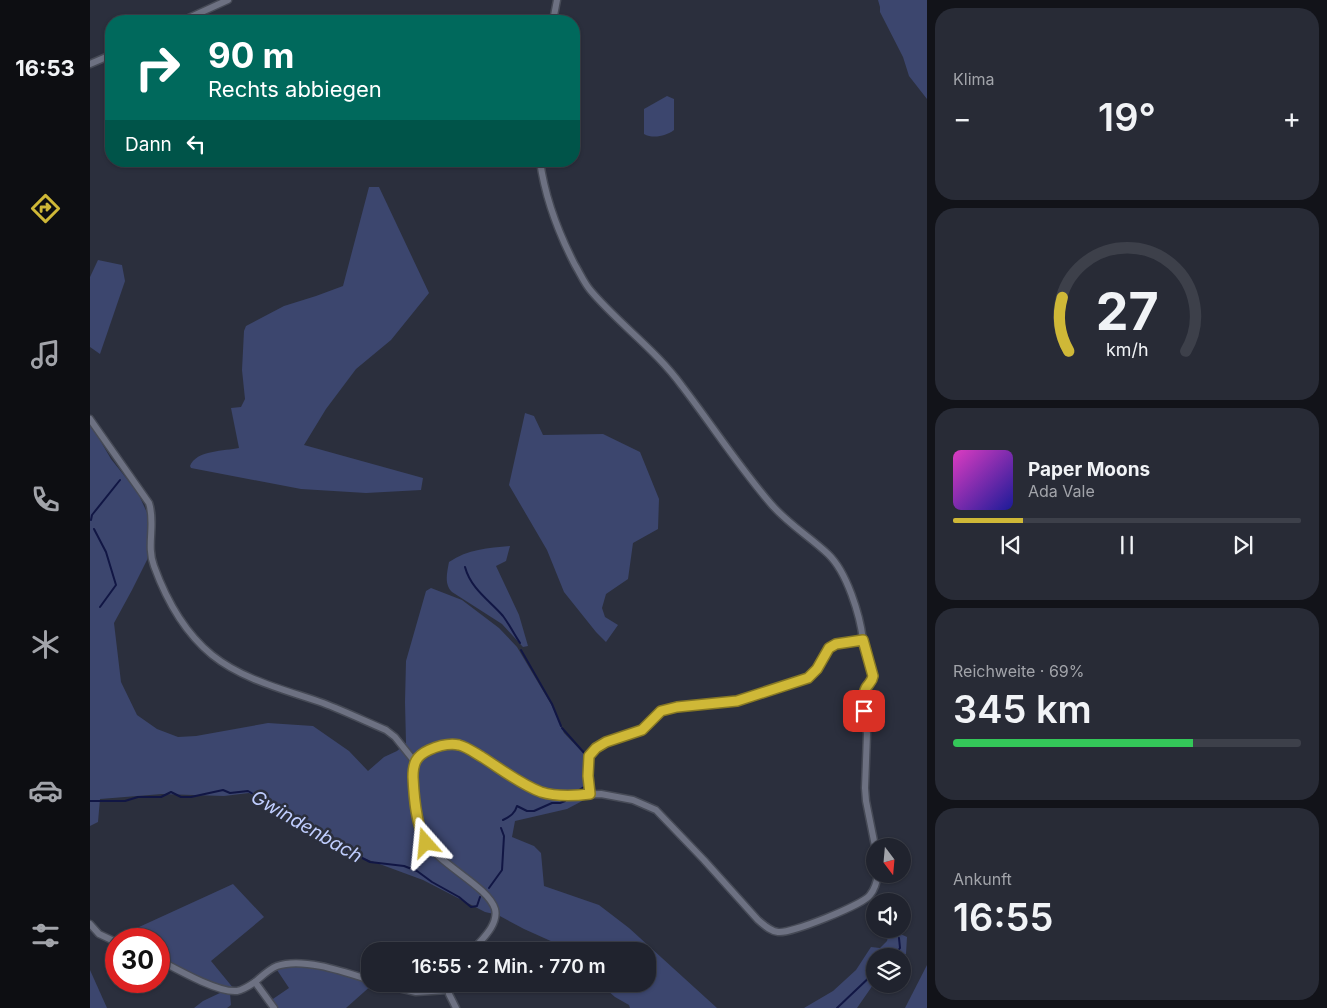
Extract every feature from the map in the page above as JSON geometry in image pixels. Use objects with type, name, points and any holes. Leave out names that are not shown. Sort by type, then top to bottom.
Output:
[{"type":"street","points":[[195,15],[228,0]]},
{"type":"street","points":[[554,15],[557,0]]},
{"type":"street","points":[[90,64],[105,57]]},
{"type":"street","points":[[541,167],[544,187],[556,226],[587,286],[629,331],[658,356],[772,507],[830,555],[847,586],[858,612],[863,640],[873,676],[872,682],[866,688],[864,696],[867,734],[865,788],[873,838]]},
{"type":"street","points":[[90,419],[149,503],[152,519],[150,551],[153,564],[178,616],[194,638],[216,657],[240,672],[340,710],[386,730],[395,737],[415,762]]},
{"type":"street","points":[[590,794],[588,776],[589,756],[596,748],[606,742],[642,730],[661,711],[677,707],[737,701],[808,678],[817,669],[829,648],[836,644],[863,640]]},
{"type":"street","points":[[479,942],[492,925],[495,917],[494,908],[486,895],[435,853],[423,838],[418,818],[413,780],[415,762],[420,755],[438,747],[453,744],[461,746],[543,792],[563,796],[601,794],[633,800],[656,810],[758,920],[765,926],[778,932],[785,932],[805,926],[869,897],[876,883]]},
{"type":"street","points":[[90,924],[99,934],[105,937]]},
{"type":"street","points":[[170,965],[202,981],[225,990],[235,991],[241,990],[275,967],[300,964],[335,970],[361,977]]},
{"type":"street","points":[[254,982],[274,1008]]},
{"type":"street","points":[[449,992],[450,998],[456,1008]]},
{"type":"shaded area","points":[[878,0],[927,0],[927,99],[909,76],[903,57],[880,12]]},
{"type":"shaded area","points":[[667,96],[674,99],[674,130],[659,136],[644,134],[644,109]]},
{"type":"shaded area","points":[[369,187],[379,187],[429,293],[391,340],[356,369],[326,409],[304,445],[423,478],[421,490],[366,493],[301,489],[191,468],[190,466],[193,461],[204,454],[239,448],[231,408],[241,407],[245,399],[242,370],[244,331],[246,326],[284,306],[343,286]]},
{"type":"shaded area","points":[[98,260],[122,265],[125,281],[100,354],[90,347],[90,277]]},
{"type":"shaded area","points":[[525,413],[534,416],[543,435],[603,434],[640,452],[659,499],[658,529],[633,543],[628,579],[606,594],[602,608],[605,617],[618,625],[606,642],[564,592],[547,550],[509,485]]},
{"type":"shaded area","points":[[90,423],[111,459],[138,493],[149,517],[152,533],[147,560],[114,623],[121,682],[137,715],[157,729],[178,737],[196,736],[268,723],[313,726],[349,751],[368,771],[384,757],[397,751],[406,743],[406,661],[426,591],[431,588],[462,600],[499,628],[517,647],[552,706],[564,733],[586,756],[586,799],[567,809],[515,821],[512,837],[534,846],[541,853],[544,886],[599,905],[644,942],[553,942],[498,915],[485,912],[423,880],[336,848],[302,828],[275,817],[265,803],[249,793],[224,796],[162,794],[100,799],[98,822],[90,826]]},
{"type":"shaded area","points":[[510,546],[506,561],[496,566],[519,615],[528,646],[523,647],[502,624],[452,592],[447,582],[449,562],[463,554]]},
{"type":"shaded area","points":[[233,884],[264,917],[211,961],[234,989],[230,993],[231,1005],[227,1008],[194,1008],[203,1001],[222,992],[170,966],[170,928],[137,928]]},
{"type":"shaded area","points":[[888,938],[907,938],[906,948],[880,948]]},
{"type":"shaded area","points":[[656,953],[717,1008],[630,1008],[629,1005],[609,992],[656,992]]},
{"type":"shaded area","points":[[866,955],[867,993],[857,1008],[804,1008],[833,991],[856,970]]},
{"type":"shaded area","points":[[301,963],[361,976],[361,992],[364,992],[346,1008],[271,1008],[267,1003],[289,988],[275,967]]},
{"type":"shaded area","points":[[927,965],[927,1008],[905,1008]]},
{"type":"shaded area","points":[[90,970],[107,1008],[90,1008]]},
{"type":"waterway","points":[[91,520],[92,515],[120,480]]},
{"type":"waterway","points":[[94,529],[106,552],[116,585],[100,607]]},
{"type":"waterway","points":[[465,567],[476,588],[503,616],[520,643]]},
{"type":"waterway","points":[[521,650],[552,704],[561,726]]},
{"type":"waterway","points":[[562,728],[586,755]]},
{"type":"waterway","points":[[576,792],[587,785]]},
{"type":"waterway","name":"Gwindenbach","points":[[90,801],[125,801],[138,797],[161,797],[171,792],[181,797],[191,797],[223,790],[230,793],[248,791],[276,812],[320,837],[338,840],[345,849],[370,862],[404,866],[417,871],[459,897],[471,907],[477,906],[480,897]]},
{"type":"waterway","points":[[503,820],[512,814],[517,806],[527,811],[534,811],[552,803],[565,801]]},
{"type":"waterway","name":"Gwindenbach","points":[[489,888],[502,870],[504,836],[501,828]]},
{"type":"waterway","points":[[899,938],[900,948]]},
{"type":"waterway","points":[[837,1008],[866,981]]},
{"type":"route","points":[[426,843],[421,833],[418,818],[413,765],[420,755],[438,747],[453,744],[466,747],[543,792],[563,796],[590,794],[588,757],[596,748],[606,742],[642,730],[661,711],[666,709],[737,701],[808,678],[817,669],[829,648],[836,644],[863,640],[873,676],[872,682],[866,688],[864,711]]}]
